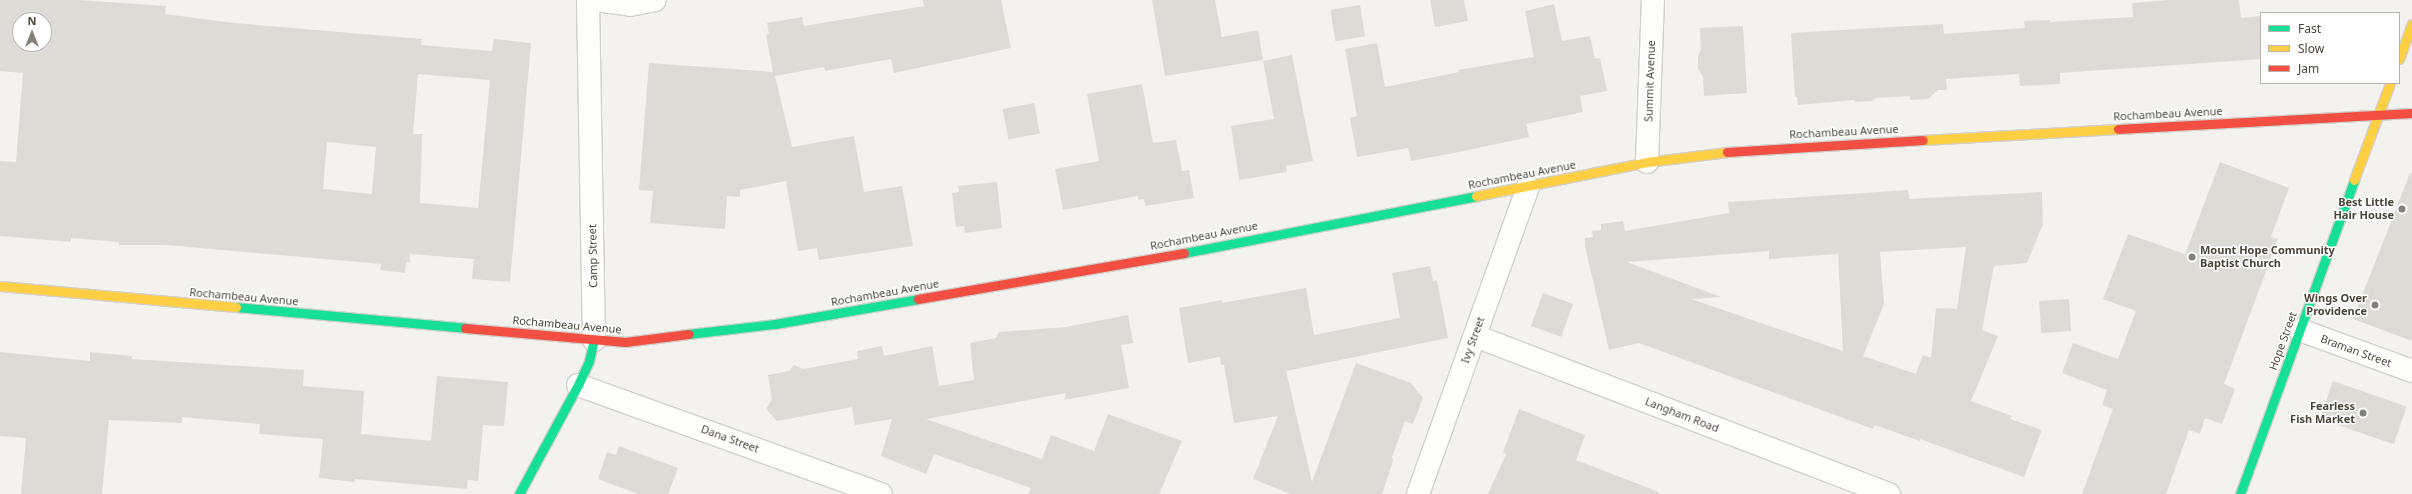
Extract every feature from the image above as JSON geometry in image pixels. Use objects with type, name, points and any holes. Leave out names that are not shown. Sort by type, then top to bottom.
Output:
[{"type":"street","name":"Camp Street","points":[[519,494],[578,384],[589,361],[594,340],[588,0]]},
{"type":"street","points":[[596,0],[630,5],[656,0]]},
{"type":"street","name":"Summit Avenue","points":[[1647,162],[1653,0]]},
{"type":"street","points":[[2400,56],[2412,24]]},
{"type":"street","name":"Hope Street","points":[[2240,494],[2390,84]]},
{"type":"street","name":"Rochambeau Avenue","points":[[0,286],[625,342],[775,324],[1153,258],[1528,187],[1647,162],[1739,150],[2412,112]]},
{"type":"street","name":"Ivy Street","points":[[1418,494],[1528,187]]},
{"type":"street","name":"Braman Street","points":[[2300,330],[2412,371]]},
{"type":"street","name":"Langham Road","points":[[1475,336],[1889,494]]},
{"type":"street","name":"Dana Street","points":[[578,384],[881,494]]},
{"type":"building","points":[[0,0],[79,0],[166,6],[165,14],[234,23],[422,39],[421,45],[492,51],[494,39],[531,43],[510,282],[472,279],[474,259],[410,254],[410,262],[406,262],[405,273],[380,270],[381,264],[167,245],[119,245],[119,242],[71,238],[71,242],[0,236],[0,161],[16,162],[23,73],[0,71]],"holes":[[[418,74],[490,80],[478,208],[420,203],[422,134],[413,134]],[[327,142],[376,147],[372,194],[323,189]]]},
{"type":"building","points":[[923,0],[1001,0],[1011,48],[894,73],[891,59],[825,71],[824,67],[775,76],[792,147],[854,136],[864,192],[902,186],[913,246],[819,260],[817,248],[798,251],[786,181],[740,190],[740,197],[727,196],[725,229],[650,223],[653,191],[639,190],[649,63],[773,72],[766,35],[769,34],[767,23],[802,17],[804,26],[924,6]]},
{"type":"building","points":[[1152,0],[1215,0],[1222,37],[1258,30],[1263,60],[1165,76]]},
{"type":"building","points":[[1430,0],[1464,0],[1468,21],[1435,27]]},
{"type":"building","points":[[2169,0],[2239,0],[2241,18],[2260,16],[2260,59],[2060,73],[2060,84],[2020,86],[2019,74],[1946,79],[1947,90],[1938,90],[1928,99],[1910,100],[1910,96],[1876,98],[1872,101],[1855,102],[1855,100],[1798,105],[1797,97],[1795,97],[1791,33],[1943,24],[1944,34],[2025,28],[2024,21],[2050,20],[2050,22],[2133,17],[2132,3]]},
{"type":"building","points":[[1554,4],[1562,41],[1590,36],[1595,59],[1600,58],[1607,91],[1580,96],[1583,112],[1526,124],[1529,137],[1459,152],[1411,161],[1408,148],[1357,157],[1350,118],[1357,116],[1345,49],[1377,43],[1385,87],[1459,72],[1458,70],[1534,57],[1525,11]]},
{"type":"building","points":[[1360,5],[1365,37],[1335,41],[1330,10]]},
{"type":"building","points":[[1743,26],[1747,93],[1704,96],[1703,77],[1698,68],[1698,57],[1701,49],[1700,28]]},
{"type":"building","points":[[1292,55],[1313,161],[1286,166],[1287,172],[1239,180],[1231,126],[1274,119],[1263,61]]},
{"type":"building","points":[[1142,84],[1153,143],[1176,140],[1182,171],[1189,170],[1194,198],[1145,206],[1144,199],[1138,200],[1138,196],[1063,210],[1055,169],[1099,161],[1087,94]]},
{"type":"building","points":[[1034,103],[1040,133],[1009,140],[1003,109]]},
{"type":"building","points":[[2220,162],[2289,188],[2271,237],[2278,239],[2224,384],[2235,389],[2222,424],[2205,418],[2200,434],[2189,430],[2166,494],[2082,494],[2113,409],[2102,405],[2107,390],[2062,373],[2073,343],[2118,359],[2136,311],[2103,299],[2128,234],[2185,254]]},
{"type":"building","points":[[2410,173],[2412,173],[2412,341],[2353,319]]},
{"type":"building","points":[[997,182],[1002,228],[965,233],[964,226],[956,227],[952,193],[959,192],[958,186]]},
{"type":"building","points":[[1908,190],[1909,199],[2042,192],[2043,224],[2027,263],[1994,266],[1982,330],[1998,336],[1971,401],[2012,416],[2010,419],[2042,430],[2024,477],[1920,439],[1920,441],[1875,425],[1873,429],[1639,343],[1609,350],[1585,246],[1585,238],[1593,237],[1592,231],[1601,230],[1601,224],[1623,221],[1625,231],[1729,213],[1728,202]],"holes":[[[1966,247],[1957,309],[1936,308],[1931,358],[1923,355],[1916,374],[1863,356],[1884,304],[1880,252]],[[1769,251],[1769,259],[1838,254],[1843,351],[1691,299],[1721,297],[1627,262]]]},
{"type":"building","points":[[1430,266],[1433,281],[1437,280],[1448,338],[1286,371],[1312,482],[1356,363],[1411,383],[1423,398],[1413,424],[1405,421],[1392,457],[1393,461],[1382,494],[1291,494],[1253,479],[1278,416],[1234,423],[1224,365],[1221,365],[1220,357],[1188,363],[1179,308],[1222,300],[1222,303],[1306,288],[1314,335],[1400,318],[1392,273]]},
{"type":"building","points":[[1543,293],[1573,304],[1561,337],[1531,326]]},
{"type":"building","points":[[2069,299],[2071,331],[2041,333],[2039,301]]},
{"type":"building","points":[[1128,315],[1133,343],[1121,345],[1129,388],[1064,400],[1066,393],[926,419],[1042,459],[1051,435],[1094,451],[1108,414],[1182,441],[1159,494],[1028,494],[1031,488],[934,454],[926,474],[881,456],[892,419],[855,425],[852,407],[777,421],[766,409],[772,399],[768,375],[789,371],[794,365],[803,369],[858,359],[857,351],[882,346],[884,356],[932,346],[939,386],[974,380],[970,343],[996,338],[999,332],[1066,327]]},
{"type":"building","points":[[0,352],[90,361],[90,352],[132,356],[132,359],[304,370],[303,386],[364,391],[361,434],[431,441],[437,376],[508,382],[504,426],[483,425],[478,481],[468,480],[467,489],[355,479],[354,482],[319,478],[323,439],[259,434],[260,424],[182,417],[182,423],[109,420],[102,494],[21,494],[26,438],[0,436]]},
{"type":"building","name":"Fearless Fish Market","points":[[2333,381],[2407,406],[2394,444],[2320,419]]},
{"type":"building","points":[[1519,409],[1585,435],[1576,460],[1659,492],[1658,494],[1488,494],[1506,454],[1503,452]]},
{"type":"building","points":[[619,446],[678,468],[668,494],[638,494],[598,479],[607,452],[616,455]]},
{"type":"traffic: fast","points":[[2240,494],[2354,180]]},
{"type":"traffic: fast","points":[[1184,253],[1476,196]]},
{"type":"traffic: fast","points":[[688,334],[775,324],[918,299]]},
{"type":"traffic: fast","points":[[236,307],[465,328]]},
{"type":"traffic: fast","points":[[519,494],[578,385],[589,361],[594,340]]},
{"type":"traffic: slow","points":[[2400,56],[2412,24]]},
{"type":"traffic: slow","points":[[2354,180],[2390,84]]},
{"type":"traffic: slow","points":[[1923,140],[2118,129]]},
{"type":"traffic: slow","points":[[1476,196],[1647,162],[1727,152]]},
{"type":"traffic: slow","points":[[0,286],[236,307]]},
{"type":"traffic: jam","points":[[2118,129],[2412,113]]},
{"type":"traffic: jam","points":[[1727,152],[1923,140]]},
{"type":"traffic: jam","points":[[918,299],[1184,253]]},
{"type":"traffic: jam","points":[[465,328],[625,342],[688,334]]},
{"type":"place","name":"Best Little Hair House","points":[[2402,209]]},
{"type":"place","name":"Mount Hope Community Baptist Church","points":[[2192,257]]},
{"type":"place","name":"Wings Over Providence","points":[[2375,305]]},
{"type":"place","name":"Fearless Fish Market","points":[[2363,413]]}]
